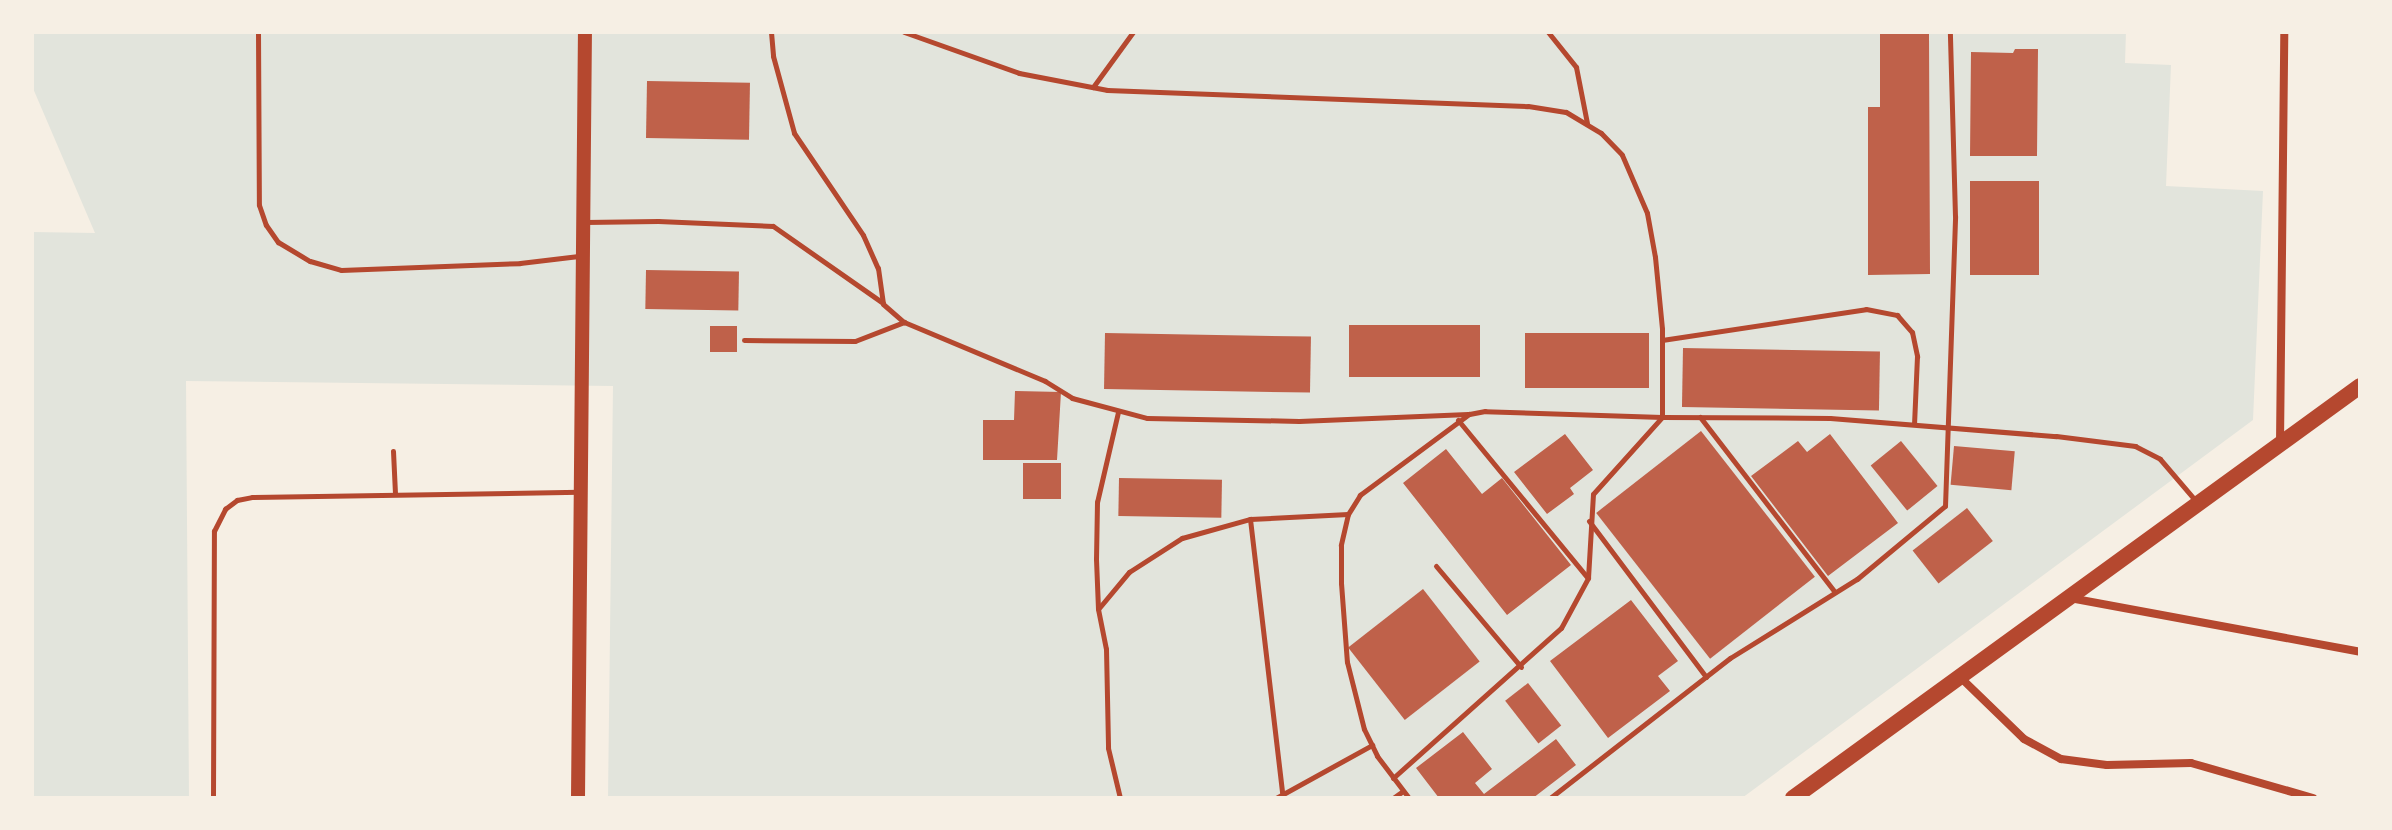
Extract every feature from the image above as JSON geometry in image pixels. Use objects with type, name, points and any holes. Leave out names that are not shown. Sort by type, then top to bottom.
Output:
[{"type":"main road","points":[[1793,798],[2360,386]]},
{"type":"street","points":[[578,798],[585,32]]},
{"type":"street","points":[[2280,445],[2284,32]]},
{"type":"street","points":[[2067,597],[2360,652]]},
{"type":"street","points":[[1959,677],[2024,739],[2061,759],[2107,765],[2191,763],[2313,798]]},
{"type":"lane","points":[[258,32],[259,205],[266,225],[278,242],[296,254],[341,270],[520,263],[584,256]]},
{"type":"lane","points":[[771,32],[773,56],[794,133],[863,235],[878,268],[883,304]]},
{"type":"lane","points":[[904,32],[1019,73],[1092,87],[1528,106],[1566,112],[1587,123],[1622,155],[1647,213],[1655,257],[1662,340],[1662,417],[1593,494],[1588,578],[1561,628],[1521,667],[1393,778]]},
{"type":"lane","points":[[1092,87],[1133,32]]},
{"type":"lane","points":[[1548,32],[1576,67],[1587,123]]},
{"type":"lane","points":[[1550,798],[1706,677],[1857,579],[1945,506],[1955,216],[1950,32]]},
{"type":"lane","points":[[585,222],[773,226],[904,322],[1045,381],[1072,398],[1118,412],[1175,420],[1299,421],[1485,411],[1662,417],[1830,418],[1950,427],[2135,446],[2160,459],[2199,505]]},
{"type":"lane","points":[[1662,340],[1866,309],[1897,315],[1912,332],[1917,356],[1914,424]]},
{"type":"lane","points":[[744,340],[855,341],[904,322]]},
{"type":"lane","points":[[1118,412],[1097,502],[1098,609],[1106,649],[1108,748],[1120,798]]},
{"type":"lane","points":[[1409,798],[1372,745],[1355,698],[1346,648],[1341,557],[1348,514],[1360,495],[1469,414]]},
{"type":"lane","points":[[1700,417],[1835,592]]},
{"type":"lane","points":[[1458,420],[1588,578]]},
{"type":"lane","points":[[393,451],[395,494]]},
{"type":"lane","points":[[213,798],[214,531],[217,519],[237,500],[252,497],[581,492]]},
{"type":"lane","points":[[1098,609],[1129,572],[1182,538],[1250,519],[1348,514]]},
{"type":"lane","points":[[1250,519],[1282,793]]},
{"type":"lane","points":[[1589,521],[1706,677]]},
{"type":"lane","points":[[1436,566],[1521,667]]},
{"type":"lane","points":[[1276,798],[1372,745]]},
{"type":"lane","points":[[1393,798],[1403,791]]},
{"type":"shaded area","points":[[32,32],[2126,32],[2125,63],[2171,65],[2166,186],[2263,191],[2253,420],[1742,798],[608,798],[613,386],[186,381],[189,798],[32,798],[32,232],[95,233],[32,86]]},
{"type":"building","points":[[1880,32],[1929,32],[1930,274],[1868,275],[1868,107],[1880,107]]},
{"type":"building","points":[[2015,49],[2038,49],[2037,156],[1970,156],[1971,52],[2013,53]]},
{"type":"building","points":[[647,81],[750,83],[749,140],[646,138]]},
{"type":"building","points":[[1970,181],[2039,181],[2039,275],[1970,275]]},
{"type":"building","points":[[646,270],[739,272],[738,311],[645,309]]},
{"type":"building","points":[[1349,325],[1480,325],[1480,377],[1349,377]]},
{"type":"building","points":[[710,326],[737,326],[737,352],[710,352]]},
{"type":"building","points":[[1105,333],[1311,337],[1310,393],[1104,389]]},
{"type":"building","points":[[1525,333],[1649,333],[1649,388],[1525,388]]},
{"type":"building","points":[[1683,348],[1880,351],[1879,410],[1682,407]]},
{"type":"building","points":[[1015,391],[1061,392],[1057,460],[983,460],[983,420],[1014,420]]},
{"type":"building","points":[[1701,431],[1815,577],[1710,659],[1596,513]]},
{"type":"building","points":[[1565,434],[1593,470],[1570,488],[1574,494],[1547,514],[1514,472]]},
{"type":"building","points":[[1830,434],[1898,523],[1828,576],[1751,476],[1798,441],[1807,452]]},
{"type":"building","points":[[1901,441],[1938,486],[1907,511],[1871,466]]},
{"type":"building","points":[[1954,446],[2015,451],[2011,490],[1951,485]]},
{"type":"building","points":[[1446,449],[1482,494],[1502,478],[1571,565],[1507,615],[1403,483]]},
{"type":"building","points":[[1023,463],[1061,463],[1061,499],[1023,499]]},
{"type":"building","points":[[1119,478],[1222,480],[1221,518],[1118,516]]},
{"type":"building","points":[[1967,508],[1993,541],[1938,584],[1913,550]]},
{"type":"building","points":[[1423,589],[1480,661],[1405,720],[1348,647]]},
{"type":"building","points":[[1631,600],[1678,661],[1658,676],[1670,691],[1608,738],[1550,661]]},
{"type":"building","points":[[1528,683],[1561,726],[1538,743],[1505,701]]},
{"type":"building","points":[[1463,732],[1492,769],[1475,783],[1484,794],[1556,739],[1576,765],[1533,798],[1439,798],[1416,768]]}]
